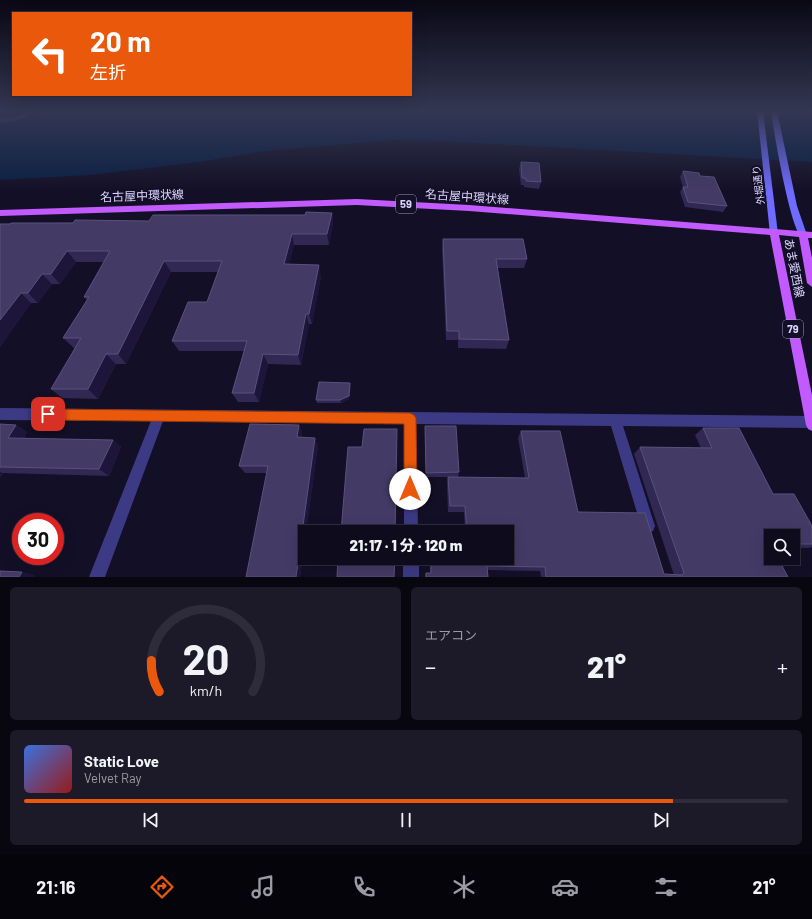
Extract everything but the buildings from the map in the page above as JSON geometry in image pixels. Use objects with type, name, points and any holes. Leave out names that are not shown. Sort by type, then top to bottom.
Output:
[{"type":"main road","name":"外堀通り","points":[[763,138],[774,234]]},
{"type":"main road","points":[[779,138],[793,206],[807,235]]},
{"type":"main road","name":"名古屋中環状線","points":[[0,213],[357,202],[477,209],[774,234],[807,235]]},
{"type":"main road","name":"あま愛西線","points":[[774,234],[812,424]]},
{"type":"main road","name":"あま愛西線","points":[[807,235],[812,283]]},
{"type":"street","points":[[0,414],[615,420],[812,424]]},
{"type":"street","points":[[97,577],[159,416]]},
{"type":"street","points":[[410,418],[411,525]]},
{"type":"street","points":[[615,420],[653,540]]},
{"type":"street","points":[[411,565],[411,577]]},
{"type":"water","points":[[0,138],[812,138],[812,162],[441,141],[392,140],[265,151],[199,162],[90,175],[0,180]]},
{"type":"route","points":[[48,414],[410,418],[410,489]]}]
